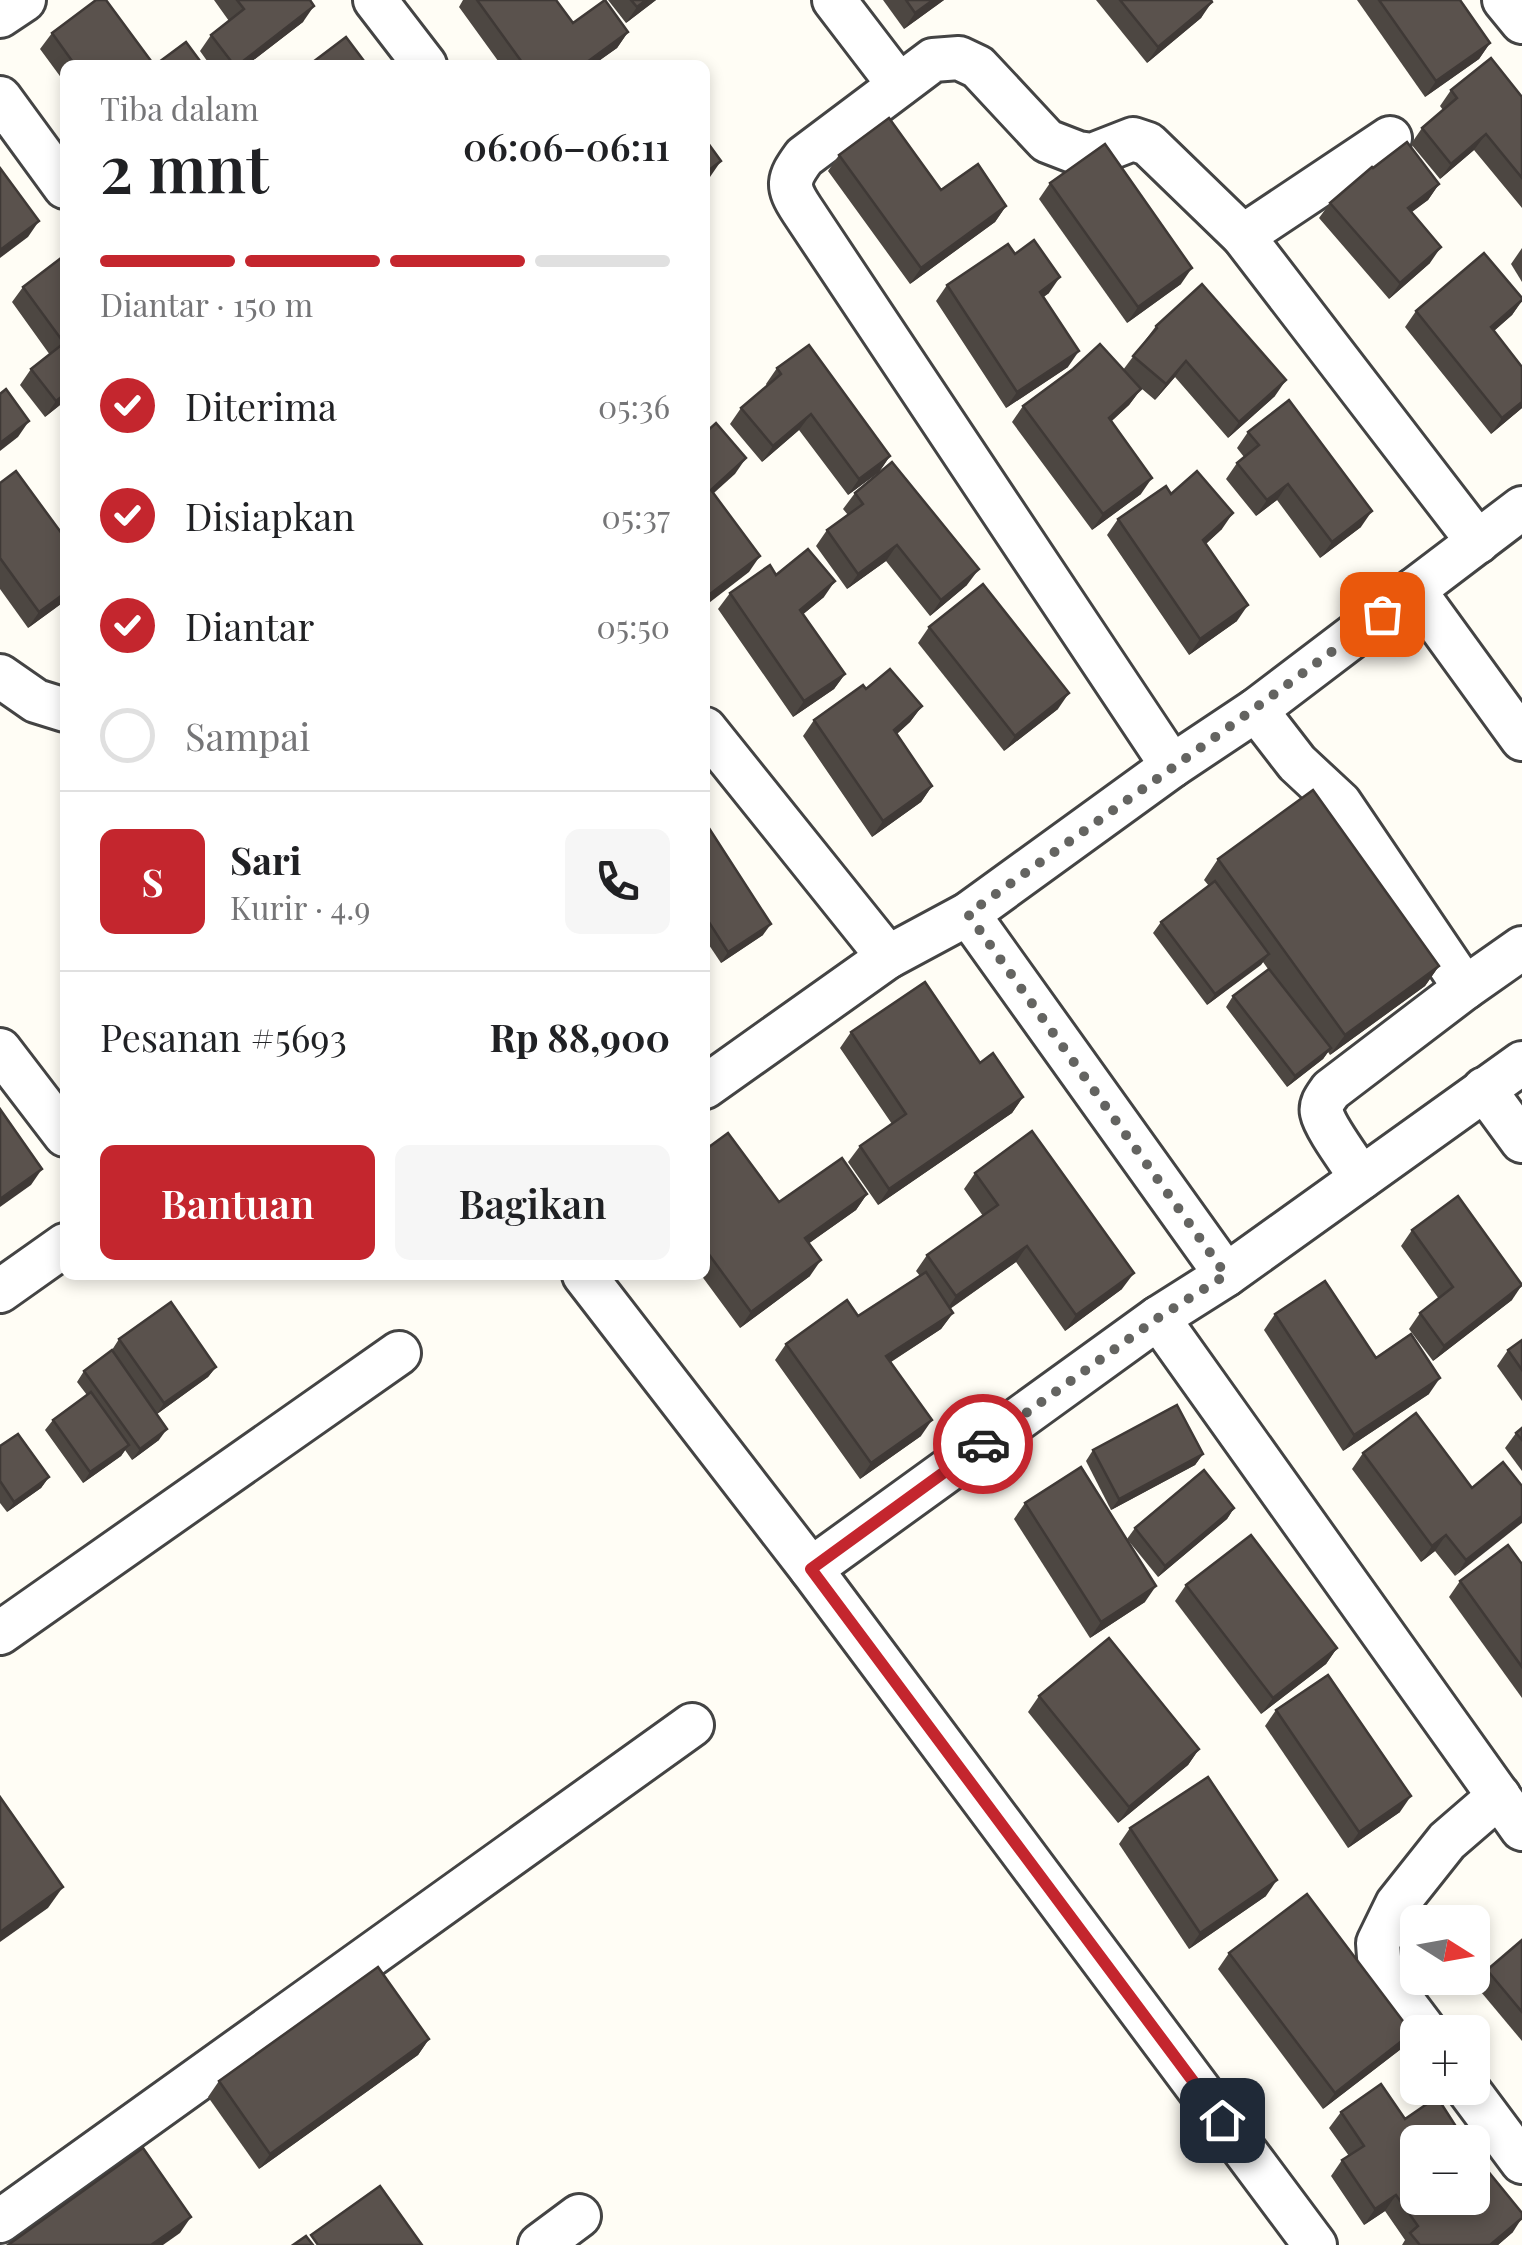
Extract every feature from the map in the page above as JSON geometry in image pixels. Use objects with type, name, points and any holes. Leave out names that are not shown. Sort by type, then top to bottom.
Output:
[{"type":"street","points":[[0,16],[24,0]]},
{"type":"street","points":[[374,0],[422,60]]},
{"type":"street","points":[[834,0],[899,85]]},
{"type":"street","points":[[1504,0],[1522,22]]},
{"type":"street","points":[[1172,766],[791,193],[791,176],[804,157],[933,60],[960,58],[978,67],[1047,142],[1092,155],[1133,139],[1148,144],[1243,236],[1478,542]]},
{"type":"street","points":[[0,98],[60,180]]},
{"type":"street","points":[[1243,236],[1390,138]]},
{"type":"street","points":[[710,1082],[888,957],[968,914],[1256,710],[1522,508]]},
{"type":"street","points":[[1414,590],[1522,739]]},
{"type":"street","points":[[0,676],[36,701],[60,708]]},
{"type":"street","points":[[1256,710],[1296,763],[1340,803],[1464,988]]},
{"type":"street","points":[[710,735],[888,957]]},
{"type":"street","points":[[968,914],[1226,1275]]},
{"type":"street","points":[[1362,1178],[1326,1124],[1321,1110],[1324,1100],[1331,1090],[1522,948]]},
{"type":"street","points":[[0,1050],[60,1128]]},
{"type":"street","points":[[811,1569],[1522,1062]]},
{"type":"street","points":[[1484,1089],[1522,1141]]},
{"type":"street","points":[[0,1290],[60,1248]]},
{"type":"street","points":[[588,1280],[811,1569],[1315,2245]]},
{"type":"street","points":[[1158,1318],[1510,1812],[1446,1841],[1397,1904],[1378,1943],[1380,1971],[1413,2015]]},
{"type":"street","points":[[0,1633],[399,1353]]},
{"type":"street","points":[[0,2221],[692,1725]]},
{"type":"street","points":[[1479,2105],[1522,2162]]},
{"type":"street","points":[[540,2245],[579,2216]]},
{"type":"building","points":[[96,0],[106,0],[150,60],[71,60],[52,33]]},
{"type":"building","points":[[237,0],[310,0],[314,6],[244,60],[230,60],[211,35],[244,9]]},
{"type":"building","points":[[477,0],[556,0],[573,23],[605,0],[628,32],[590,60],[520,60]]},
{"type":"building","points":[[906,0],[933,0],[915,13]]},
{"type":"building","points":[[1120,0],[1211,0],[1212,2],[1158,47]]},
{"type":"building","points":[[1379,0],[1460,0],[1490,43],[1436,81]]},
{"type":"building","points":[[346,37],[363,60],[316,60]]},
{"type":"building","points":[[186,42],[199,60],[162,60]]},
{"type":"building","points":[[1491,58],[1522,97],[1522,178],[1486,134],[1451,164],[1422,128],[1457,98],[1451,90]]},
{"type":"building","points":[[889,118],[941,190],[978,164],[1006,206],[921,268],[839,155]]},
{"type":"building","points":[[1407,142],[1439,184],[1408,208],[1441,247],[1400,283],[1330,203]]},
{"type":"building","points":[[1105,144],[1192,268],[1138,307],[1050,183]]},
{"type":"building","points":[[710,146],[721,161],[710,169]]},
{"type":"building","points":[[0,168],[39,221],[0,250]]},
{"type":"building","points":[[1034,240],[1060,277],[1040,292],[1079,351],[1017,392],[947,285],[1008,244],[1015,254]]},
{"type":"building","points":[[1484,253],[1522,298],[1491,327],[1522,367],[1522,402],[1502,418],[1416,311]]},
{"type":"building","points":[[60,259],[60,338],[23,287]]},
{"type":"building","points":[[1202,284],[1286,380],[1239,422],[1186,361],[1166,384],[1133,356],[1156,326]]},
{"type":"building","points":[[1100,344],[1141,389],[1109,418],[1152,478],[1103,514],[1023,406]]},
{"type":"building","points":[[809,345],[890,456],[859,479],[811,414],[773,446],[741,408],[781,374],[777,368]]},
{"type":"building","points":[[60,346],[60,398],[56,401],[31,369]]},
{"type":"building","points":[[6,389],[29,421],[0,443],[0,394]]},
{"type":"building","points":[[1289,400],[1372,511],[1332,542],[1288,484],[1267,500],[1237,463],[1259,445],[1248,432]]},
{"type":"building","points":[[716,423],[746,458],[711,490],[760,556],[710,594],[710,428]]},
{"type":"building","points":[[892,462],[979,569],[941,600],[897,545],[858,574],[827,530],[863,504],[855,493]]},
{"type":"building","points":[[16,471],[60,531],[60,597],[39,612],[0,558],[0,483]]},
{"type":"building","points":[[1197,471],[1233,513],[1203,540],[1248,605],[1200,639],[1118,519],[1166,486],[1171,494]]},
{"type":"building","points":[[808,549],[835,581],[800,610],[845,674],[804,701],[730,593],[770,565],[776,575]]},
{"type":"building","points":[[983,584],[1069,693],[1015,736],[929,627]]},
{"type":"building","points":[[890,669],[922,706],[894,730],[932,786],[883,821],[814,720],[863,685],[866,689]]},
{"type":"building","points":[[1313,790],[1439,966],[1345,1035],[1218,859]]},
{"type":"building","points":[[710,830],[771,924],[728,952],[710,924]]},
{"type":"building","points":[[1215,881],[1269,954],[1215,994],[1161,922]]},
{"type":"building","points":[[1269,969],[1331,1048],[1295,1076],[1233,996]]},
{"type":"building","points":[[925,982],[980,1063],[993,1053],[1023,1097],[889,1189],[860,1146],[906,1114],[851,1032]]},
{"type":"building","points":[[0,1109],[42,1169],[0,1199]]},
{"type":"building","points":[[1032,1131],[1134,1273],[1076,1315],[1027,1246],[956,1296],[927,1255],[998,1205],[975,1173]]},
{"type":"building","points":[[728,1133],[779,1202],[842,1158],[867,1194],[805,1238],[821,1260],[751,1312],[710,1256],[710,1146]]},
{"type":"building","points":[[1458,1196],[1522,1285],[1444,1346],[1420,1313],[1453,1287],[1412,1230]]},
{"type":"building","points":[[926,1272],[953,1313],[886,1356],[932,1420],[871,1463],[786,1344],[847,1300],[858,1316]]},
{"type":"building","points":[[1325,1281],[1376,1358],[1411,1334],[1440,1378],[1354,1435],[1275,1314]]},
{"type":"building","points":[[171,1302],[216,1367],[164,1403],[119,1339]]},
{"type":"building","points":[[1522,1340],[1522,1370],[1508,1350]]},
{"type":"building","points":[[112,1350],[167,1429],[140,1449],[84,1371]]},
{"type":"building","points":[[91,1392],[129,1445],[90,1472],[53,1420]]},
{"type":"building","points":[[1177,1405],[1203,1454],[1119,1499],[1093,1450]]},
{"type":"building","points":[[1416,1413],[1472,1488],[1503,1462],[1522,1486],[1522,1516],[1466,1560],[1446,1535],[1432,1546],[1363,1453]]},
{"type":"building","points":[[18,1434],[49,1477],[14,1502],[0,1481],[0,1446]]},
{"type":"building","points":[[1081,1467],[1156,1586],[1101,1622],[1025,1503]]},
{"type":"building","points":[[1204,1470],[1234,1508],[1165,1566],[1135,1528]]},
{"type":"building","points":[[1251,1535],[1337,1648],[1273,1698],[1186,1585]]},
{"type":"building","points":[[1508,1545],[1522,1564],[1522,1667],[1460,1581]]},
{"type":"building","points":[[1109,1638],[1199,1749],[1129,1807],[1039,1696]]},
{"type":"building","points":[[1328,1675],[1411,1796],[1359,1832],[1276,1710]]},
{"type":"building","points":[[1208,1777],[1277,1880],[1200,1933],[1130,1828]]},
{"type":"building","points":[[0,1797],[63,1887],[0,1932]]},
{"type":"building","points":[[1307,1894],[1400,2017],[1400,2042],[1335,2093],[1229,1953]]},
{"type":"building","points":[[1522,1940],[1522,2012],[1490,1974],[1490,1967]]},
{"type":"building","points":[[378,1967],[429,2039],[270,2154],[219,2081]]},
{"type":"building","points":[[1381,2084],[1405,2119],[1425,2105],[1442,2105],[1455,2125],[1400,2125],[1400,2201],[1396,2195],[1375,2209],[1342,2160],[1364,2146],[1341,2112]]},
{"type":"building","points":[[143,2148],[191,2217],[151,2245],[8,2245]]},
{"type":"building","points":[[1490,2174],[1522,2213],[1522,2218],[1490,2245],[1420,2245],[1410,2233],[1418,2226],[1410,2215],[1490,2215]]},
{"type":"building","points":[[380,2186],[422,2245],[318,2245],[311,2235]]},
{"type":"building","points":[[306,2236],[313,2245],[293,2245]]},
{"type":"way so far","points":[[983,1444],[1158,1318],[1226,1275],[968,914],[1256,710],[1382,614]]},
{"type":"route","points":[[983,1444],[811,1569],[1222,2120]]}]
